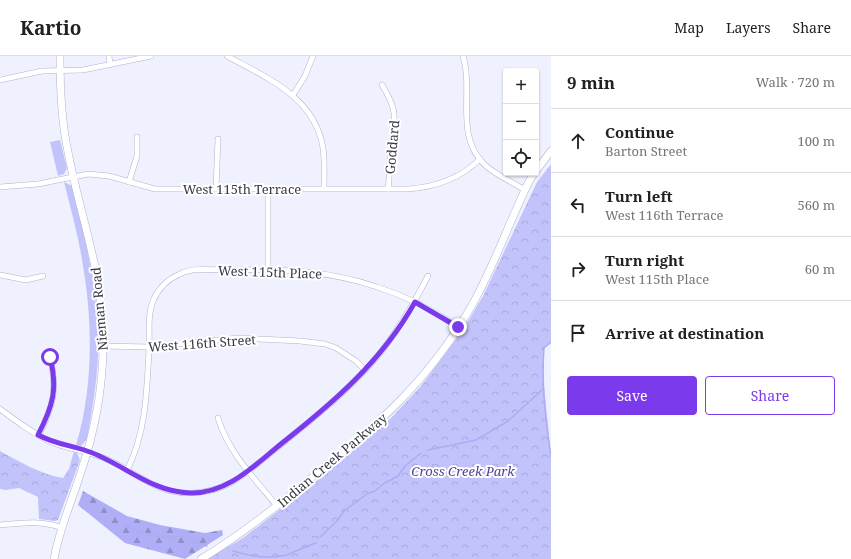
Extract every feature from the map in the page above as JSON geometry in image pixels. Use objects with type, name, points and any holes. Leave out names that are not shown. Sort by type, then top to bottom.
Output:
[{"type":"street","name":"Nieman Road","points":[[54,559],[62,528],[88,451],[99,396],[103,346],[98,277],[74,176],[62,114],[59,71],[60,56]]},
{"type":"street","points":[[109,56],[110,64]]},
{"type":"street","points":[[0,80],[25,74],[83,70],[151,56]]},
{"type":"street","points":[[227,56],[293,95],[307,110],[319,135],[324,159],[324,188]]},
{"type":"street","points":[[293,95],[305,76],[313,56]]},
{"type":"street","points":[[463,56],[466,73],[466,125],[472,147],[480,159],[496,175],[524,190]]},
{"type":"street","name":"Goddard","points":[[382,85],[391,98],[396,115],[388,189]]},
{"type":"street","points":[[129,182],[137,156],[137,137]]},
{"type":"street","points":[[216,189],[218,138]]},
{"type":"street","name":"Indian Creek Parkway","points":[[539,167],[551,151]]},
{"type":"street","name":"West 115th Terrace","points":[[0,187],[38,184],[74,176],[100,174],[155,188],[422,188],[436,185],[461,174],[480,159]]},
{"type":"street","name":"Indian Creek Parkway","points":[[201,559],[238,536],[277,506],[358,441],[394,408],[432,364],[458,327],[493,263],[524,190],[533,176]]},
{"type":"street","points":[[268,189],[268,269]]},
{"type":"street","name":"West 115th Place","points":[[127,470],[136,448],[141,430],[149,347],[149,317],[153,302],[163,286],[172,278],[181,273],[196,270],[268,269],[307,271],[345,278],[377,286],[415,302],[458,327]]},
{"type":"street","points":[[0,275],[26,280],[43,276]]},
{"type":"street","points":[[0,409],[38,435],[52,442],[88,451],[127,470],[151,485],[164,490],[191,493],[218,488],[233,481],[249,470],[340,396],[384,348],[415,302],[428,276]]},
{"type":"street","name":"West 116th Street","points":[[103,346],[149,347],[238,338],[311,342],[336,348],[347,354],[365,370]]},
{"type":"street","points":[[38,435],[53,402],[55,389],[50,357]]},
{"type":"street","points":[[218,418],[228,442],[277,506]]},
{"type":"street","points":[[0,525],[35,523],[54,525],[62,528]]},
{"type":"green space","points":[[60,140],[67,168],[64,174],[58,176],[50,142]]},
{"type":"green space","name":"Cross Creek Park","points":[[551,164],[551,342],[544,348],[543,376],[551,457],[551,559],[207,559],[243,538],[329,471],[391,418],[421,386],[463,330],[483,296],[537,182]]},
{"type":"green space","points":[[64,182],[72,186],[87,248],[97,311],[98,354],[95,386],[87,439],[81,446],[76,445],[86,402],[90,356],[89,311],[75,224]]},
{"type":"green space","points":[[0,451],[38,471],[63,478],[69,469],[74,451],[77,453],[80,460],[58,520],[39,519],[38,497],[19,488],[6,490],[0,489]]},
{"type":"green space","points":[[83,491],[127,516],[160,525],[205,533],[222,530],[223,535],[185,559],[125,543],[78,505]]},
{"type":"waterway","points":[[551,342],[544,348],[543,362],[546,416],[551,457]]},
{"type":"waterway","points":[[428,450],[476,440],[508,421],[543,389]]},
{"type":"waterway","points":[[320,537],[337,521],[344,511],[368,493],[375,491],[383,484],[398,476],[405,466],[421,453]]},
{"type":"waterway","points":[[125,526],[151,535],[172,538],[179,536],[207,546]]},
{"type":"waterway","points":[[233,551],[274,557],[287,555],[316,543]]},
{"type":"route","points":[[50,357],[54,373],[55,389],[49,414],[38,435],[52,442],[88,451],[117,464],[138,478],[164,490],[191,493],[209,491],[218,488],[244,474],[340,396],[376,359],[415,302],[421,304],[458,327]]}]
